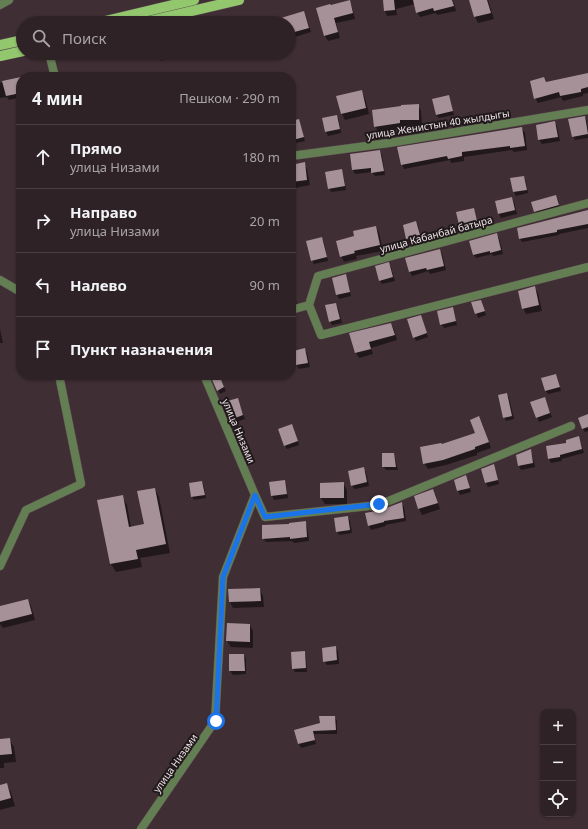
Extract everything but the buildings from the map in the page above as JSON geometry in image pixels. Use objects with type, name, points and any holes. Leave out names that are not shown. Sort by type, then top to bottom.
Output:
[{"type":"main road","points":[[127,16],[194,0]]},
{"type":"main road","points":[[171,16],[239,0]]},
{"type":"main road","points":[[0,45],[16,42]]},
{"type":"main road","points":[[0,56],[16,53]]},
{"type":"street","points":[[0,5],[9,0]]},
{"type":"street","points":[[51,60],[54,72]]},
{"type":"street","name":"улица Женистын 40 жылдыгы","points":[[296,155],[389,143],[588,110]]},
{"type":"street","name":"улица Кабанбай батыра","points":[[309,305],[318,276],[588,203]]},
{"type":"street","points":[[296,309],[309,305],[321,335],[588,267]]},
{"type":"street","points":[[0,280],[16,289]]},
{"type":"street","points":[[0,566],[26,510],[81,484],[60,380]]},
{"type":"street","name":"улица Низами","points":[[206,380],[265,517],[379,504],[571,426]]},
{"type":"street","name":"улица Низами","points":[[141,829],[216,721],[223,577],[255,495]]},
{"type":"route","points":[[216,721],[223,577],[255,495],[265,517],[379,504]]}]
